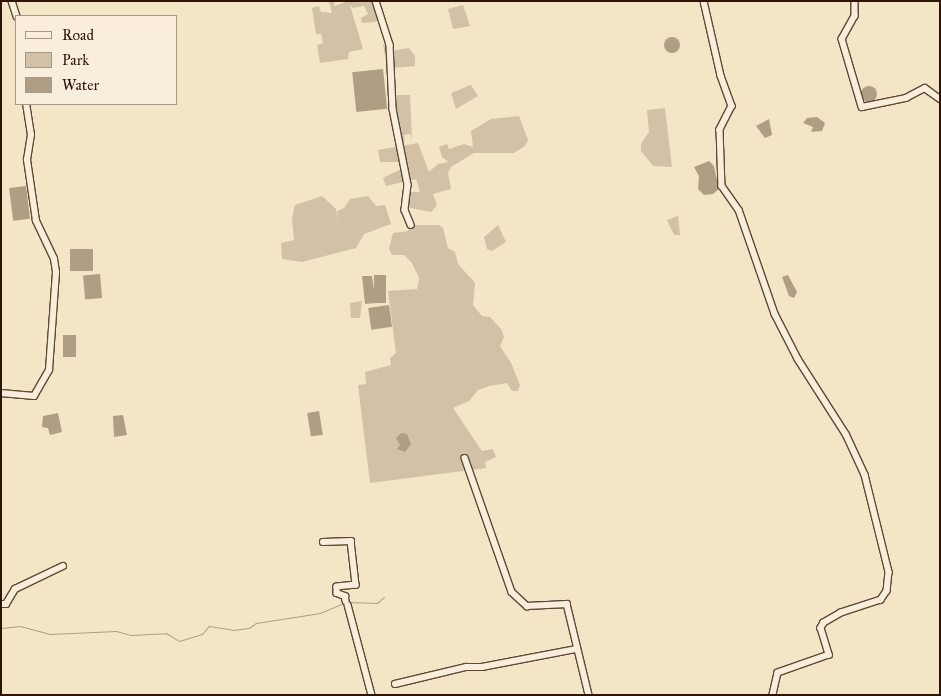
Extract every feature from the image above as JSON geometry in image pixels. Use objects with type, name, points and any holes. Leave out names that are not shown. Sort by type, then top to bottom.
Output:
[{"type":"street","points":[[12,1],[17,15]]},
{"type":"street","points":[[376,1],[384,23],[392,62],[393,109],[408,185],[405,210],[411,225]]},
{"type":"street","points":[[704,1],[721,76],[732,106],[720,130],[722,186],[739,210],[775,314],[798,359],[846,434],[865,475],[889,572],[886,591],[882,600],[841,613],[824,623],[822,628],[829,655],[778,673],[773,695]]},
{"type":"street","points":[[855,1],[855,16],[842,39],[862,108],[906,98],[925,88],[940,99]]},
{"type":"street","points":[[1,392],[34,396],[49,370],[56,272],[54,259],[36,221],[27,160],[31,135],[26,105]]},
{"type":"street","points":[[465,458],[512,592],[527,606],[567,604],[571,612],[576,649],[589,695]]},
{"type":"street","points":[[323,542],[351,541],[356,586],[337,587],[337,593],[345,596],[372,695]]},
{"type":"street","points":[[1,604],[6,604],[15,589],[63,566]]},
{"type":"street","points":[[394,684],[466,667],[482,667],[576,649]]},
{"type":"green space","points":[[318,1],[335,1],[334,6],[348,1],[376,1],[379,20],[374,22],[362,23],[361,18],[368,14],[364,6],[353,8],[350,5],[363,49],[349,52],[348,59],[320,63],[317,45],[323,43],[321,34],[316,34],[312,8],[319,6],[321,12],[332,13],[329,2]]},
{"type":"green space","points":[[463,5],[470,26],[453,29],[448,9]]},
{"type":"green space","points":[[383,44],[390,45],[390,51],[409,48],[415,56],[415,66],[392,68],[392,95],[410,95],[412,140],[410,134],[404,135],[405,142],[398,140]]},
{"type":"green space","points":[[471,85],[478,96],[456,109],[451,93]]},
{"type":"green space","points":[[665,108],[672,167],[653,166],[641,151],[641,144],[649,132],[647,110]]},
{"type":"green space","points":[[519,116],[528,140],[525,146],[514,153],[474,153],[451,167],[448,173],[451,189],[433,194],[437,205],[431,212],[406,207],[407,192],[420,192],[416,179],[386,186],[383,178],[401,169],[401,162],[380,162],[378,150],[418,143],[429,172],[438,164],[449,162],[442,157],[439,147],[447,144],[449,149],[464,144],[473,147],[471,131],[491,119]]},
{"type":"green space","points":[[322,196],[336,209],[339,228],[337,211],[344,208],[350,199],[368,196],[376,206],[385,205],[391,224],[364,234],[356,248],[302,262],[282,259],[281,243],[294,240],[292,219],[295,205]]},
{"type":"green space","points":[[678,216],[680,235],[674,235],[667,220]]},
{"type":"green space","points":[[411,225],[439,225],[443,228],[448,248],[455,252],[458,264],[475,283],[473,305],[482,316],[490,317],[502,330],[504,337],[500,346],[511,363],[520,385],[518,391],[512,391],[507,383],[489,386],[478,390],[469,401],[453,408],[482,451],[493,449],[496,457],[485,462],[486,468],[370,483],[358,385],[366,384],[365,372],[391,365],[390,358],[396,353],[388,291],[417,289],[419,278],[412,263],[404,255],[392,255],[389,249],[393,233],[408,231]]},
{"type":"green space","points":[[498,225],[506,242],[492,251],[487,249],[484,237]]},
{"type":"green space","points":[[362,301],[360,318],[351,318],[350,303]]},
{"type":"water","points":[[672,37],[678,39],[680,45],[678,51],[672,53],[666,51],[664,45],[666,39]]},
{"type":"water","points":[[383,69],[387,109],[356,112],[352,72]]},
{"type":"water","points":[[869,86],[877,94],[869,102],[861,94]]},
{"type":"water","points":[[817,117],[825,123],[822,131],[811,132],[813,127],[803,123],[807,118]]},
{"type":"water","points":[[769,119],[772,135],[765,138],[756,126]]},
{"type":"water","points":[[709,161],[714,166],[719,189],[713,194],[704,195],[698,189],[699,176],[694,167]]},
{"type":"water","points":[[26,186],[30,219],[13,221],[9,188]]},
{"type":"water","points":[[70,249],[93,249],[93,271],[70,271]]},
{"type":"water","points":[[100,274],[102,298],[85,299],[83,275]]},
{"type":"water","points":[[374,275],[386,275],[386,303],[374,303]]},
{"type":"water","points":[[788,275],[797,292],[794,298],[789,296],[782,277]]},
{"type":"water","points":[[362,276],[372,276],[376,303],[365,304]]},
{"type":"water","points":[[389,305],[392,327],[371,330],[368,308]]},
{"type":"water","points":[[63,335],[76,335],[76,357],[63,357]]},
{"type":"water","points":[[319,411],[323,435],[311,437],[307,413]]},
{"type":"water","points":[[58,413],[62,432],[50,435],[48,428],[42,427],[43,416]]},
{"type":"water","points":[[123,415],[127,435],[114,437],[113,416]]},
{"type":"water","points":[[401,433],[407,434],[411,444],[405,452],[397,449],[400,445],[396,438]]},
{"type":"waterway","points":[[348,602],[377,603],[384,597]]},
{"type":"waterway","points":[[1,628],[20,626],[50,634],[116,631],[131,635],[166,633],[179,641],[202,634],[209,626],[233,630],[249,628],[256,623],[320,613],[344,603]]}]
